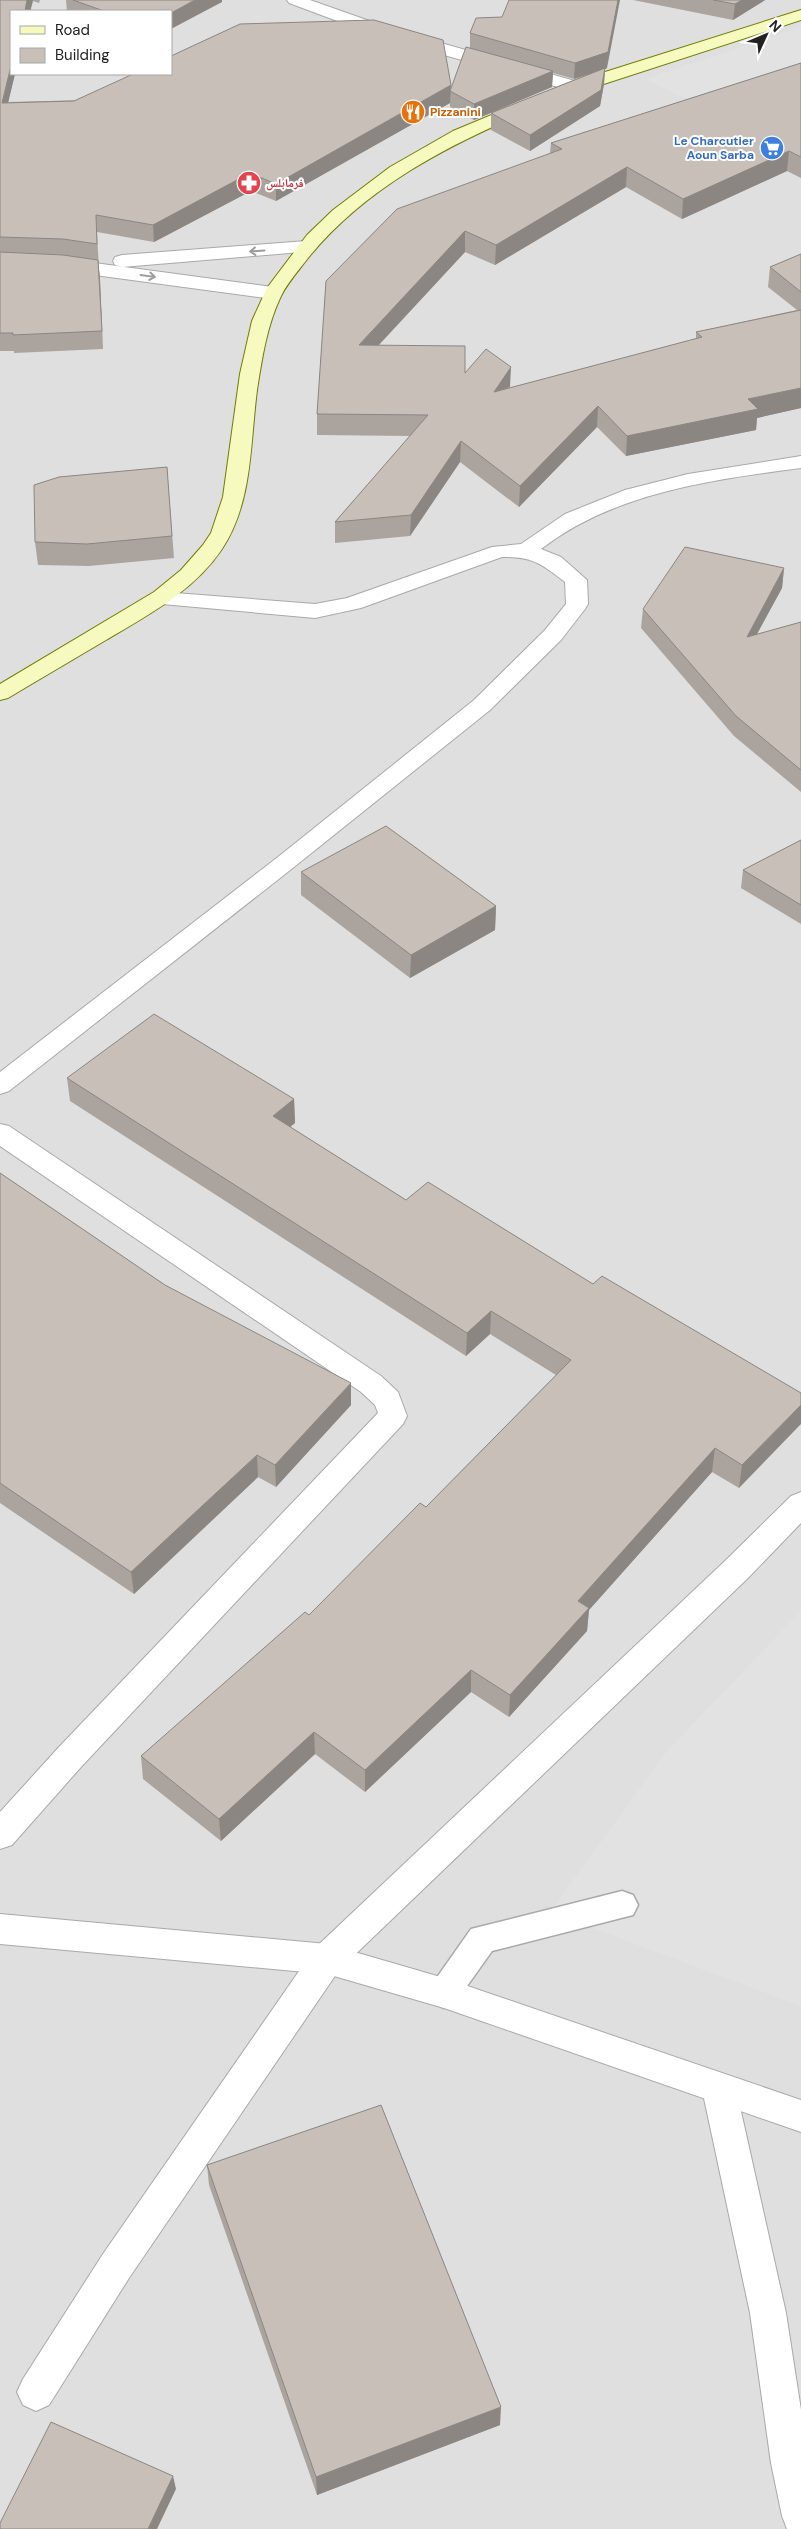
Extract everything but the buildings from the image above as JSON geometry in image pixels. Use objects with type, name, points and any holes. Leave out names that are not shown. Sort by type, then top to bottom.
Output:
[{"type":"main road","points":[[0,693],[162,598],[192,573],[213,547],[228,520],[234,493],[253,349],[262,318],[273,293],[306,247],[340,211],[382,180],[430,151],[491,120],[576,86],[801,15]]},
{"type":"street","points":[[295,0],[389,34],[576,86]]},
{"type":"street","points":[[66,265],[306,247]]},
{"type":"street","points":[[0,262],[66,265],[273,293]]},
{"type":"street","points":[[526,550],[579,515],[634,494],[747,469],[801,462]]},
{"type":"street","points":[[0,1085],[286,862],[433,742],[482,705],[518,672],[553,635],[577,604],[576,580],[553,562],[526,550],[498,551],[353,603],[315,611],[162,598]]},
{"type":"street","points":[[0,1133],[371,1384],[388,1400],[393,1416],[70,1757],[0,1835]]},
{"type":"street","points":[[36,2392],[116,2266],[327,1959],[723,1583],[801,1504]]},
{"type":"street","points":[[0,1929],[327,1959],[444,1993],[801,2116]]},
{"type":"street","points":[[719,2089],[768,2313],[790,2463],[801,2516]]},
{"type":"lane","points":[[444,1993],[482,1939],[622,1905]]},
{"type":"shaded area","points":[[0,0],[801,0],[801,2529],[0,2529]]},
{"type":"shaded area","points":[[801,27],[801,63],[687,99],[646,79]]},
{"type":"shaded area","points":[[801,1611],[801,2006],[550,1912],[667,1751]]},
{"type":"place","name":"Pizzanini","points":[[413,112]]},
{"type":"place","name":"Le Charcutier Aoun Sarba","points":[[772,148]]},
{"type":"place","name":"فرمابلس","points":[[249,183]]}]
